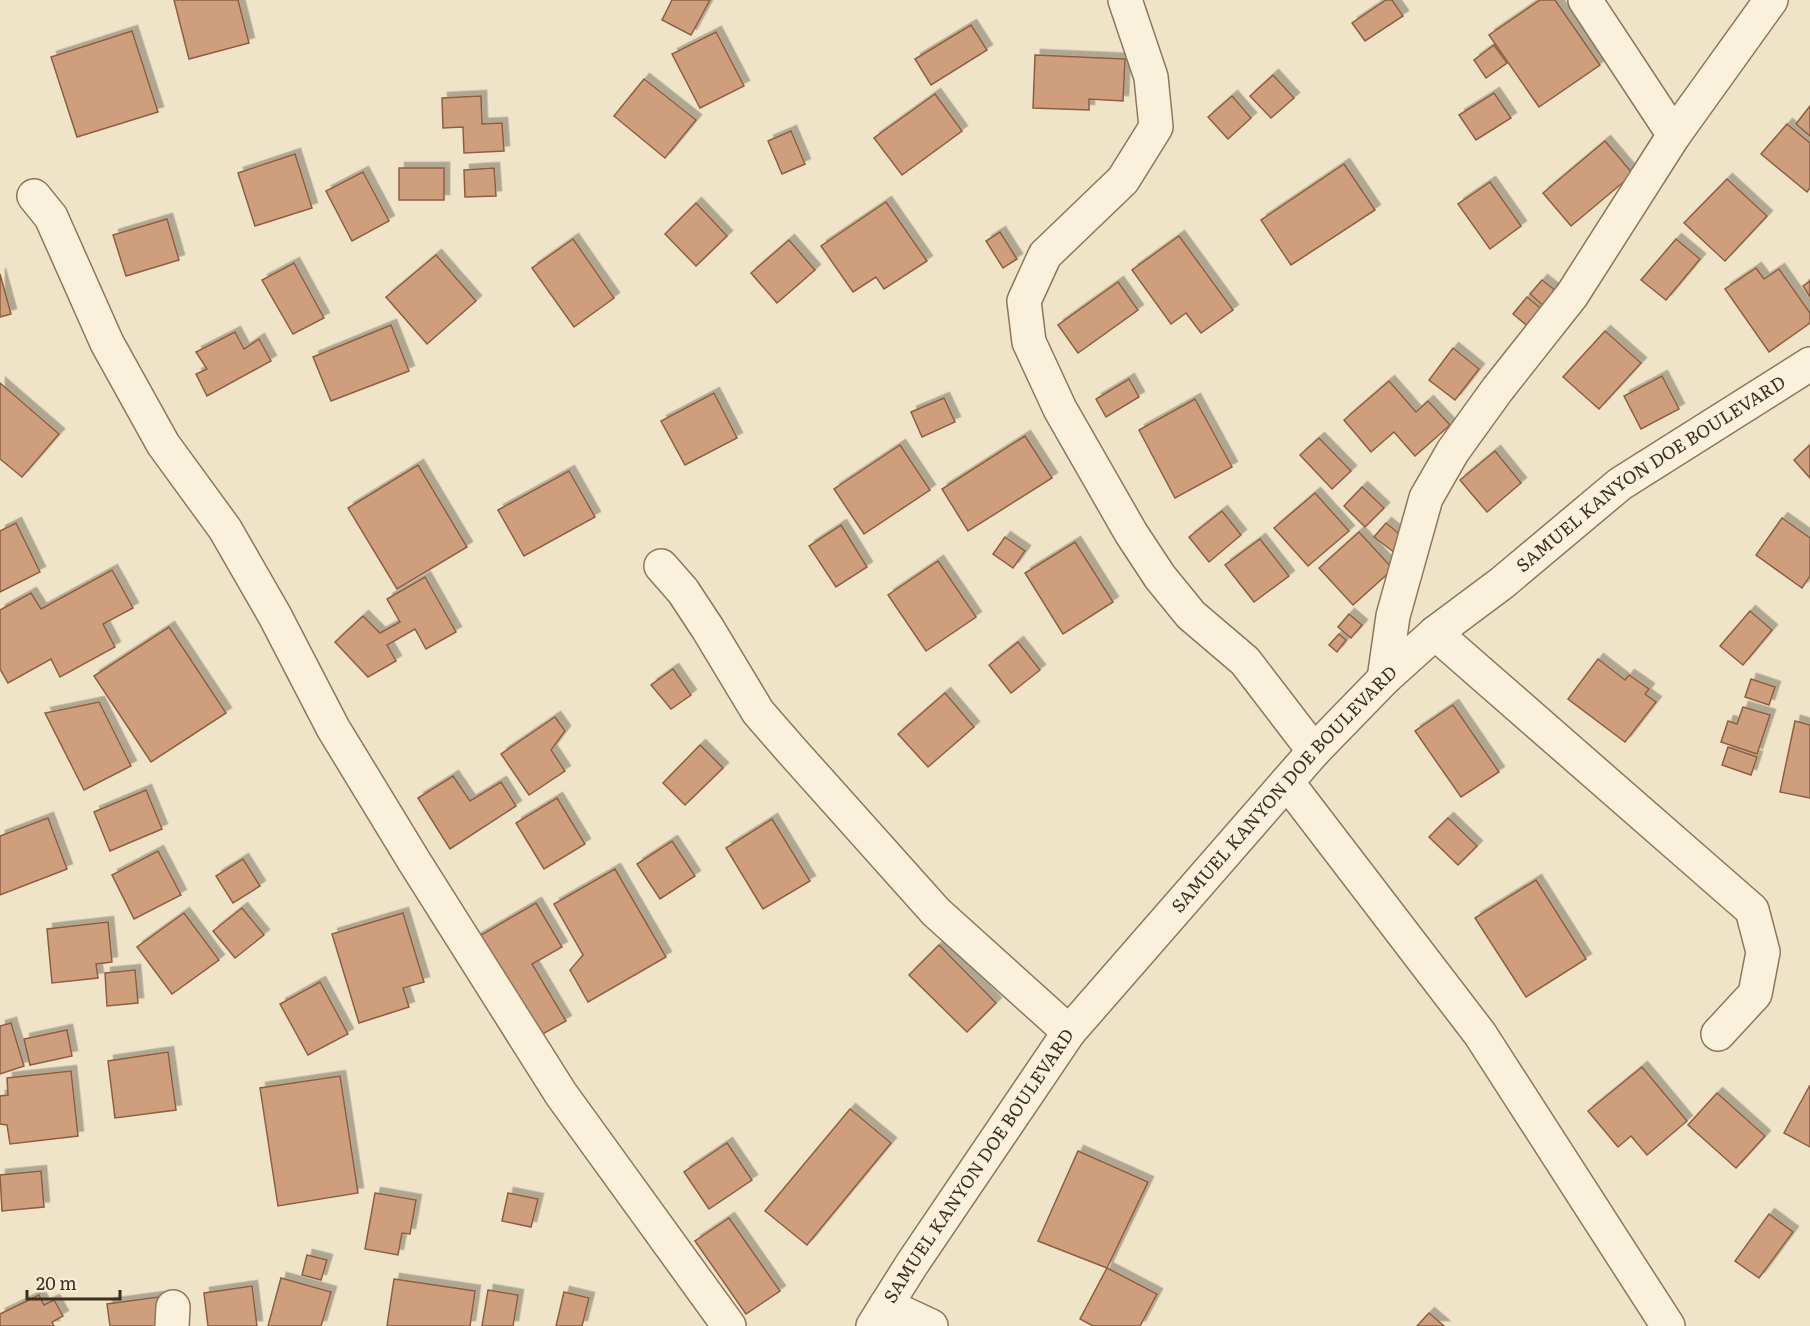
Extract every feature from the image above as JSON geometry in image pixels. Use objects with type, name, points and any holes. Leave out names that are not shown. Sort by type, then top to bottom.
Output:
[{"type":"street","points":[[1125,0],[1151,77],[1156,127],[1123,180],[1046,255],[1024,301],[1029,342],[1060,410],[1131,533],[1160,576],[1191,615],[1245,661],[1314,752]]},
{"type":"street","points":[[1585,0],[1674,135]]},
{"type":"street","points":[[1384,679],[1393,616],[1426,498],[1453,451],[1497,390],[1572,295],[1674,135],[1771,0]]},
{"type":"street","points":[[33,196],[51,217],[107,343],[163,444],[225,529],[275,616],[333,728],[414,861],[561,1094],[729,1326]]},
{"type":"street","name":"SAMUEL KANYON DOE BOULEVARD","points":[[879,1315],[1069,1032],[1287,782],[1384,679],[1435,633],[1502,583],[1620,484],[1810,364]]},
{"type":"street","points":[[662,566],[683,591],[708,629],[758,712],[799,760],[936,912],[1069,1032]]},
{"type":"street","points":[[1435,633],[1752,910],[1763,952],[1755,994],[1719,1034]]},
{"type":"street","points":[[1287,782],[1480,1034],[1668,1326]]},
{"type":"street","points":[[879,1315],[931,1326]]},
{"type":"building","points":[[174,0],[238,0],[249,43],[189,59]]},
{"type":"building","points":[[672,0],[710,0],[691,35],[662,20]]},
{"type":"building","points":[[1386,0],[1392,0],[1403,16],[1365,41],[1352,23]]},
{"type":"building","points":[[1540,0],[1555,0],[1600,65],[1539,107],[1489,35]]},
{"type":"building","points":[[971,25],[987,50],[931,85],[915,59]]},
{"type":"building","points":[[132,31],[158,112],[77,137],[51,57]]},
{"type":"building","points":[[716,32],[744,86],[700,108],[672,54]]},
{"type":"building","points":[[1494,45],[1507,63],[1486,78],[1474,60]]},
{"type":"building","points":[[1035,55],[1125,59],[1123,101],[1089,99],[1089,110],[1033,108]]},
{"type":"building","points":[[1273,75],[1294,98],[1271,118],[1250,96]]},
{"type":"building","points":[[644,79],[696,120],[665,158],[614,116]]},
{"type":"building","points":[[1494,93],[1511,118],[1476,140],[1459,115]]},
{"type":"building","points":[[935,94],[962,131],[902,175],[874,138]]},
{"type":"building","points":[[481,96],[482,124],[502,123],[504,151],[464,153],[463,127],[443,128],[442,98]]},
{"type":"building","points":[[1232,96],[1251,118],[1228,139],[1208,117]]},
{"type":"building","points":[[1810,106],[1810,136],[1796,124]]},
{"type":"building","points":[[1787,124],[1810,143],[1810,188],[1807,192],[1761,154]]},
{"type":"building","points":[[791,131],[805,164],[782,174],[768,141]]},
{"type":"building","points":[[1605,141],[1633,174],[1571,226],[1543,193]]},
{"type":"building","points":[[295,154],[312,208],[255,226],[238,173]]},
{"type":"building","points":[[1344,164],[1375,210],[1291,265],[1261,220]]},
{"type":"building","points":[[399,168],[444,168],[444,200],[399,200]]},
{"type":"building","points":[[494,168],[496,196],[465,197],[464,170]]},
{"type":"building","points":[[363,172],[389,221],[352,241],[326,191]]},
{"type":"building","points":[[1727,179],[1767,216],[1725,261],[1684,223]]},
{"type":"building","points":[[1490,182],[1521,226],[1490,249],[1458,204]]},
{"type":"building","points":[[886,202],[927,261],[884,289],[876,277],[853,292],[821,246]]},
{"type":"building","points":[[696,203],[727,236],[696,266],[665,234]]},
{"type":"building","points":[[167,219],[179,260],[126,276],[113,235]]},
{"type":"building","points":[[1000,232],[1017,259],[1003,268],[986,241]]},
{"type":"building","points":[[1179,236],[1233,310],[1201,333],[1186,313],[1171,324],[1132,270]]},
{"type":"building","points":[[573,239],[614,298],[574,327],[532,268]]},
{"type":"building","points":[[1676,239],[1700,259],[1666,300],[1641,280]]},
{"type":"building","points":[[789,240],[815,270],[777,303],[751,273]]},
{"type":"building","points":[[436,255],[476,301],[427,344],[386,297]]},
{"type":"building","points":[[294,263],[324,318],[293,334],[262,280]]},
{"type":"building","points":[[1756,268],[1764,279],[1779,269],[1810,313],[1810,323],[1769,352],[1725,289]]},
{"type":"building","points":[[0,274],[11,314],[0,317]]},
{"type":"building","points":[[1542,280],[1560,294],[1547,309],[1530,294]]},
{"type":"building","points":[[1810,281],[1810,297],[1803,286]]},
{"type":"building","points":[[1118,282],[1138,310],[1078,353],[1058,325]]},
{"type":"building","points":[[1527,297],[1544,311],[1530,328],[1513,314]]},
{"type":"building","points":[[391,325],[409,371],[331,401],[313,357]]},
{"type":"building","points":[[1605,331],[1641,363],[1599,409],[1563,377]]},
{"type":"building","points":[[235,332],[244,349],[259,339],[271,361],[207,396],[196,374],[207,369],[196,352]]},
{"type":"building","points":[[1453,348],[1479,369],[1455,400],[1429,380]]},
{"type":"building","points":[[1662,376],[1679,409],[1641,429],[1624,396]]},
{"type":"building","points":[[1129,379],[1139,397],[1106,417],[1096,399]]},
{"type":"building","points":[[1389,381],[1416,412],[1428,401],[1450,425],[1415,456],[1394,432],[1371,452],[1344,420]]},
{"type":"building","points":[[0,383],[59,434],[22,477],[0,459]]},
{"type":"building","points":[[714,393],[737,438],[685,465],[661,421]]},
{"type":"building","points":[[944,398],[955,422],[922,437],[911,412]]},
{"type":"building","points":[[1195,399],[1232,467],[1175,498],[1139,430]]},
{"type":"building","points":[[1025,436],[1052,478],[968,531],[942,489]]},
{"type":"building","points":[[1319,438],[1351,471],[1332,489],[1300,455]]},
{"type":"building","points":[[900,445],[930,490],[864,534],[834,489]]},
{"type":"building","points":[[1810,445],[1810,478],[1794,460]]},
{"type":"building","points":[[1495,451],[1521,483],[1487,512],[1460,480]]},
{"type":"building","points":[[418,465],[467,547],[397,589],[348,508]]},
{"type":"building","points":[[569,471],[595,517],[524,556],[498,510]]},
{"type":"building","points":[[1362,487],[1384,508],[1365,527],[1344,506]]},
{"type":"building","points":[[1315,493],[1349,531],[1308,566],[1274,528]]},
{"type":"building","points":[[1222,511],[1241,535],[1209,562],[1189,537]]},
{"type":"building","points":[[1782,518],[1810,538],[1810,576],[1802,588],[1756,555]]},
{"type":"building","points":[[16,523],[40,572],[0,592],[0,531]]},
{"type":"building","points":[[1386,523],[1407,540],[1395,553],[1374,537]]},
{"type":"building","points":[[841,525],[867,567],[836,587],[809,546]]},
{"type":"building","points":[[1359,532],[1393,569],[1353,605],[1319,568]]},
{"type":"building","points":[[1005,537],[1025,551],[1013,568],[993,554]]},
{"type":"building","points":[[1260,539],[1289,576],[1254,602],[1225,565]]},
{"type":"building","points":[[1075,542],[1113,602],[1063,634],[1025,573]]},
{"type":"building","points":[[938,561],[976,617],[926,651],[888,595]]},
{"type":"building","points":[[112,570],[133,608],[103,624],[115,647],[60,677],[51,659],[8,683],[0,669],[0,610],[31,593],[41,609]]},
{"type":"building","points":[[425,577],[456,632],[426,649],[415,629],[387,645],[396,661],[368,677],[335,642],[363,616],[380,633],[400,622],[387,599]]},
{"type":"building","points":[[1750,611],[1772,630],[1743,665],[1720,646]]},
{"type":"building","points":[[1349,614],[1362,625],[1351,638],[1338,627]]},
{"type":"building","points":[[169,627],[226,713],[151,762],[94,676]]},
{"type":"building","points":[[1339,634],[1346,640],[1337,652],[1329,645]]},
{"type":"building","points":[[1018,642],[1040,670],[1011,693],[989,665]]},
{"type":"building","points":[[1598,659],[1625,680],[1629,675],[1649,689],[1645,694],[1656,702],[1625,742],[1568,699]]},
{"type":"building","points":[[673,669],[691,695],[671,709],[651,685]]},
{"type":"building","points":[[1751,679],[1775,687],[1769,705],[1745,697]]},
{"type":"building","points":[[945,693],[974,727],[928,767],[898,734]]},
{"type":"building","points":[[99,702],[131,766],[84,790],[45,713]]},
{"type":"building","points":[[1453,705],[1499,772],[1461,797],[1415,731]]},
{"type":"building","points":[[1743,707],[1770,715],[1757,754],[1721,742],[1728,721],[1737,724]]},
{"type":"building","points":[[555,717],[565,731],[551,750],[565,771],[529,795],[501,754]]},
{"type":"building","points":[[1795,721],[1810,725],[1810,798],[1780,792]]},
{"type":"building","points":[[700,745],[723,768],[685,805],[663,783]]},
{"type":"building","points":[[1728,747],[1757,757],[1751,775],[1722,765]]},
{"type":"building","points":[[453,776],[470,801],[501,782],[516,806],[450,849],[418,798]]},
{"type":"building","points":[[146,790],[162,829],[110,851],[94,812]]},
{"type":"building","points":[[557,798],[585,844],[544,869],[516,823]]},
{"type":"building","points":[[48,818],[67,869],[0,895],[0,836]]},
{"type":"building","points":[[1448,818],[1477,846],[1458,865],[1429,837]]},
{"type":"building","points":[[772,819],[810,881],[763,909],[726,848]]},
{"type":"building","points":[[672,841],[695,876],[660,899],[637,864]]},
{"type":"building","points":[[158,851],[181,895],[134,919],[112,875]]},
{"type":"building","points":[[243,859],[260,886],[233,903],[216,876]]},
{"type":"building","points":[[615,869],[666,957],[588,1002],[570,970],[583,955],[554,904]]},
{"type":"building","points":[[1536,880],[1586,959],[1526,997],[1475,918]]},
{"type":"building","points":[[536,903],[562,947],[532,964],[566,1021],[530,1041],[471,941]]},
{"type":"building","points":[[242,908],[264,935],[235,958],[213,931]]},
{"type":"building","points":[[184,913],[219,960],[172,994],[137,947]]},
{"type":"building","points":[[403,913],[424,982],[403,988],[409,1007],[359,1023],[332,934]]},
{"type":"building","points":[[108,922],[112,962],[96,964],[98,978],[52,983],[47,929]]},
{"type":"building","points":[[939,945],[996,1003],[967,1032],[909,975]]},
{"type":"building","points":[[135,970],[138,1003],[107,1006],[105,973]]},
{"type":"building","points":[[320,982],[348,1034],[308,1055],[280,1004]]},
{"type":"building","points":[[11,1023],[24,1066],[0,1074],[0,1026]]},
{"type":"building","points":[[67,1030],[72,1056],[30,1065],[24,1039]]},
{"type":"building","points":[[168,1052],[176,1110],[115,1118],[108,1061]]},
{"type":"building","points":[[1642,1067],[1687,1121],[1647,1155],[1631,1136],[1618,1147],[1588,1111]]},
{"type":"building","points":[[71,1071],[78,1136],[10,1144],[7,1125],[0,1124],[0,1096],[8,1095],[7,1078]]},
{"type":"building","points":[[340,1076],[358,1193],[278,1206],[260,1088]]},
{"type":"building","points":[[1810,1085],[1810,1147],[1784,1133]]},
{"type":"building","points":[[1717,1093],[1765,1136],[1736,1168],[1688,1125]]},
{"type":"building","points":[[850,1109],[891,1143],[807,1245],[765,1211]]},
{"type":"building","points":[[727,1143],[752,1180],[709,1209],[684,1172]]},
{"type":"building","points":[[1078,1151],[1148,1182],[1107,1268],[1038,1241]]},
{"type":"building","points":[[41,1171],[44,1207],[2,1211],[0,1175]]},
{"type":"building","points":[[375,1193],[416,1200],[410,1234],[402,1233],[398,1255],[365,1249]]},
{"type":"building","points":[[508,1193],[538,1199],[531,1227],[502,1221]]},
{"type":"building","points":[[1769,1214],[1793,1232],[1759,1278],[1735,1261]]},
{"type":"building","points":[[729,1218],[780,1291],[746,1314],[695,1241]]},
{"type":"building","points":[[307,1255],[327,1260],[321,1280],[302,1275]]},
{"type":"building","points":[[1107,1268],[1157,1294],[1140,1326],[1093,1326],[1080,1319]]},
{"type":"building","points":[[281,1278],[331,1292],[321,1326],[268,1326]]},
{"type":"building","points":[[394,1279],[475,1291],[470,1326],[387,1326]]},
{"type":"building","points":[[252,1286],[257,1326],[208,1326],[204,1293]]},
{"type":"building","points":[[488,1290],[518,1295],[513,1326],[482,1326]]},
{"type":"building","points":[[564,1292],[589,1298],[582,1326],[556,1326]]},
{"type":"building","points":[[39,1295],[44,1305],[54,1300],[63,1316],[52,1322],[54,1326],[0,1326],[0,1314]]},
{"type":"building","points":[[158,1297],[162,1326],[110,1326],[107,1304]]},
{"type":"building","points":[[1429,1313],[1444,1326],[1417,1326]]}]
